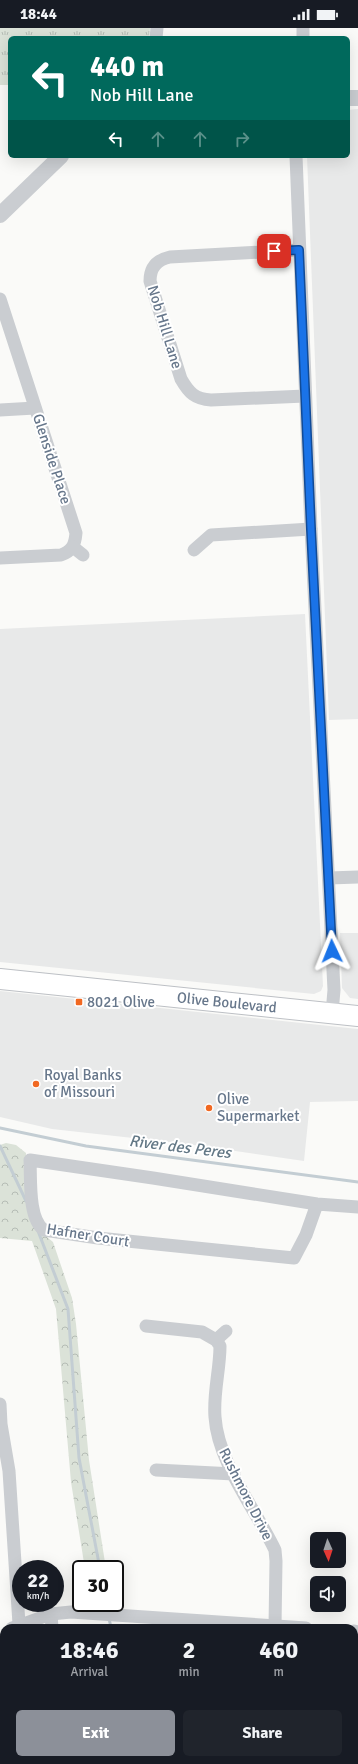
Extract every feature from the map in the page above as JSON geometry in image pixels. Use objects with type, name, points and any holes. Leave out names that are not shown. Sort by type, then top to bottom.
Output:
[{"type":"main road","name":"Olive Boulevard","points":[[0,979],[358,1016]]},
{"type":"street","points":[[0,215],[59,158]]},
{"type":"street","points":[[296,158],[311,529],[334,990],[332,1013]]},
{"type":"street","name":"Nob Hill Lane","points":[[299,250],[170,257],[162,259],[155,265],[150,274],[150,281],[181,379],[186,388],[194,395],[201,399],[211,400],[305,396]]},
{"type":"street","name":"Glenside Place","points":[[0,299],[76,533],[78,551],[68,552],[61,555],[0,558]]},
{"type":"street","points":[[0,410],[35,408]]},
{"type":"street","points":[[194,550],[211,535],[311,529]]},
{"type":"street","points":[[329,878],[358,877]]},
{"type":"street","name":"Hafner Court","points":[[317,1204],[306,1235],[294,1258],[98,1238],[44,1230],[38,1226],[33,1212],[30,1160],[317,1204],[358,1207]]},
{"type":"street","name":"Rushmore Drive","points":[[146,1326],[202,1332],[221,1336],[214,1416],[218,1436],[234,1474],[275,1550],[274,1624]]},
{"type":"street","points":[[0,1404],[1,1424],[9,1471],[15,1624]]},
{"type":"street","points":[[156,1470],[234,1474]]},
{"type":"street","points":[[21,1624],[51,1614],[71,1612],[247,1624]]},
{"type":"street","points":[[51,1614],[52,1624]]},
{"type":"shaded area","points":[[358,109],[358,719],[329,720],[307,158],[350,158],[350,110]]},
{"type":"shaded area","points":[[305,614],[323,986],[321,991],[314,994],[0,962],[0,629]]},
{"type":"shaded area","points":[[340,933],[358,933],[358,999],[350,998],[342,988]]},
{"type":"shaded area","points":[[0,991],[358,1029],[358,1101],[310,1102],[304,1161],[187,1144],[52,1129],[0,1117]]},
{"type":"green space","points":[[0,28],[150,28],[149,36],[8,36],[8,85],[0,85]]},
{"type":"green space","points":[[6,1143],[16,1145],[26,1153],[25,1190],[41,1232],[53,1242],[72,1298],[76,1324],[89,1460],[105,1560],[84,1560],[71,1482],[56,1309],[32,1241],[0,1238],[0,1145]]},
{"type":"waterway","name":"River des Peres","points":[[0,1128],[86,1146],[358,1182]]},
{"type":"waterway","points":[[0,1146],[26,1201]]},
{"type":"waterway","points":[[38,1231],[68,1309],[79,1458],[98,1560]]},
{"type":"waterway","points":[[109,1618],[110,1624]]},
{"type":"place","name":"8021 Olive","points":[[79,1002]]},
{"type":"place","name":"Royal Banks of Missouri","points":[[36,1084]]},
{"type":"place","name":"Olive Supermarket","points":[[209,1108]]},
{"type":"route","points":[[274,251],[299,250],[332,951]]}]
